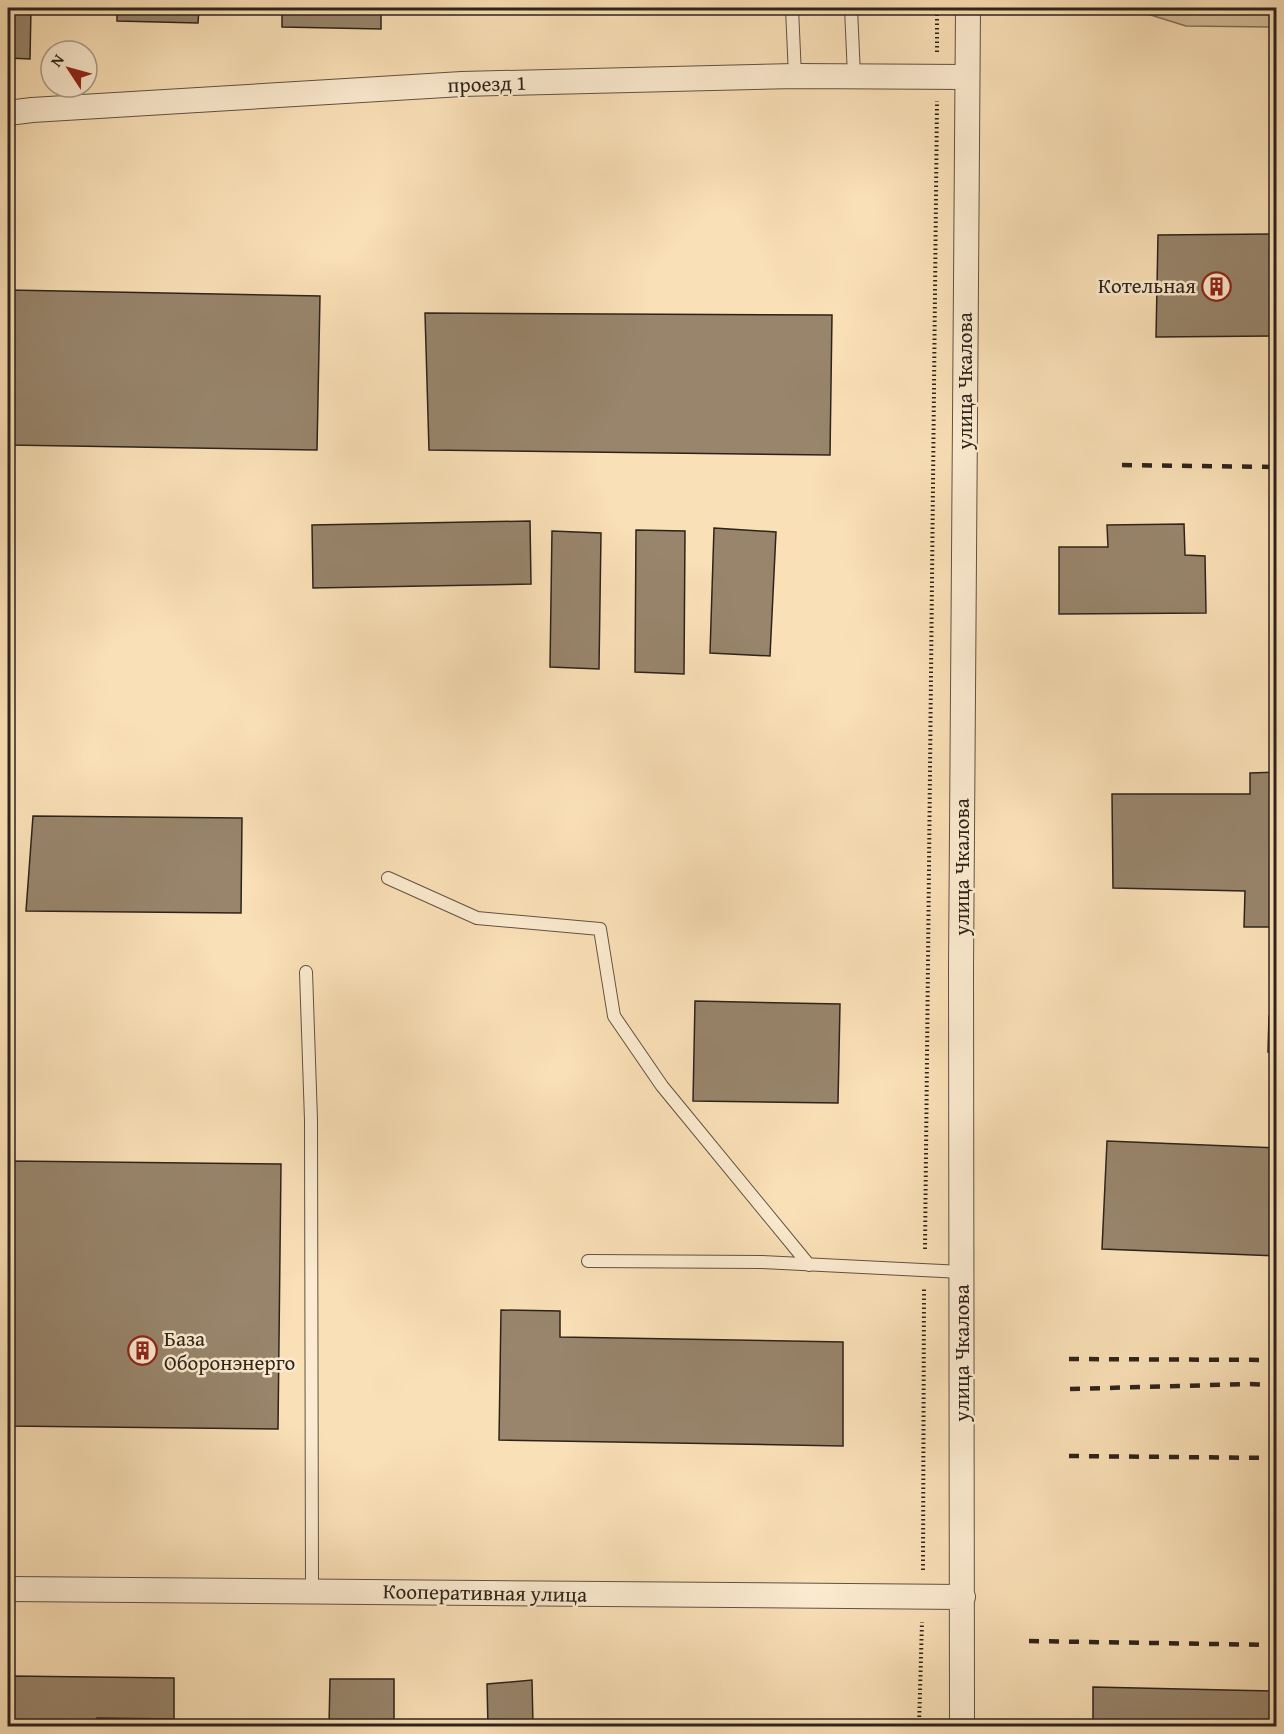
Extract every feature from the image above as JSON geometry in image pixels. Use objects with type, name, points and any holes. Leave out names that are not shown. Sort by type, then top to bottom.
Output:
[{"type":"street","name":"улица Чкалова","points":[[962,1726],[961,956],[968,8]]},
{"type":"street","name":"проезд 1","points":[[8,114],[32,110],[462,84],[795,76],[967,77]]},
{"type":"street","name":"Кооперативная улица","points":[[8,1588],[963,1597]]},
{"type":"lane","points":[[792,8],[795,76]]},
{"type":"lane","points":[[851,8],[854,76]]},
{"type":"lane","points":[[388,878],[477,918],[600,929],[614,1016],[662,1086],[809,1264]]},
{"type":"lane","points":[[306,972],[311,1120],[312,1591]]},
{"type":"lane","points":[[588,1261],[762,1262],[962,1272]]},
{"type":"path","points":[[919,1726],[937,8]]},
{"type":"shaded area","points":[[1128,8],[1276,8],[1276,27],[1186,26]]},
{"type":"building","points":[[8,8],[31,8],[30,59],[8,58]]},
{"type":"building","points":[[117,8],[199,8],[198,23],[117,21]]},
{"type":"building","points":[[282,8],[381,8],[381,29],[282,27]]},
{"type":"building","name":"Котельная","points":[[1276,234],[1276,336],[1156,337],[1158,235]]},
{"type":"building","points":[[8,290],[320,296],[317,450],[8,445]]},
{"type":"building","points":[[425,313],[832,315],[830,455],[429,450]]},
{"type":"building","points":[[530,521],[531,584],[313,588],[312,525]]},
{"type":"building","points":[[1184,524],[1185,555],[1205,556],[1206,613],[1059,614],[1059,547],[1108,547],[1107,525]]},
{"type":"building","points":[[714,528],[776,532],[770,656],[710,653]]},
{"type":"building","points":[[636,530],[685,531],[684,674],[635,672]]},
{"type":"building","points":[[552,531],[601,533],[599,669],[550,667]]},
{"type":"building","points":[[1276,772],[1276,927],[1244,927],[1245,891],[1113,888],[1112,794],[1250,794],[1250,773]]},
{"type":"building","points":[[33,816],[242,818],[241,913],[26,911]]},
{"type":"building","points":[[695,1001],[840,1004],[838,1103],[693,1101]]},
{"type":"building","points":[[1269,1016],[1276,1016],[1276,1052],[1268,1052]]},
{"type":"building","points":[[1107,1141],[1276,1148],[1276,1256],[1102,1249]]},
{"type":"building","name":"База Оборонэнерго","points":[[10,1161],[281,1164],[278,1429],[8,1426]]},
{"type":"building","points":[[501,1310],[560,1311],[560,1337],[843,1342],[843,1446],[499,1440]]},
{"type":"building","points":[[10,1676],[174,1678],[174,1719],[97,1718],[96,1726],[9,1726]]},
{"type":"building","points":[[330,1679],[394,1679],[394,1726],[329,1726]]},
{"type":"building","points":[[532,1680],[533,1726],[488,1726],[487,1684]]},
{"type":"building","points":[[1093,1687],[1276,1691],[1276,1726],[1093,1726]]},
{"type":"railway","points":[[1122,465],[1276,467]]},
{"type":"railway","points":[[1069,1359],[1276,1360]]},
{"type":"railway","points":[[1070,1389],[1276,1385]]},
{"type":"railway","points":[[1069,1456],[1276,1458]]},
{"type":"railway","points":[[1029,1641],[1276,1645]]},
{"type":"place","name":"Котельная","points":[[1217,286]]},
{"type":"place","name":"База Оборонэнерго","points":[[143,1351]]}]
